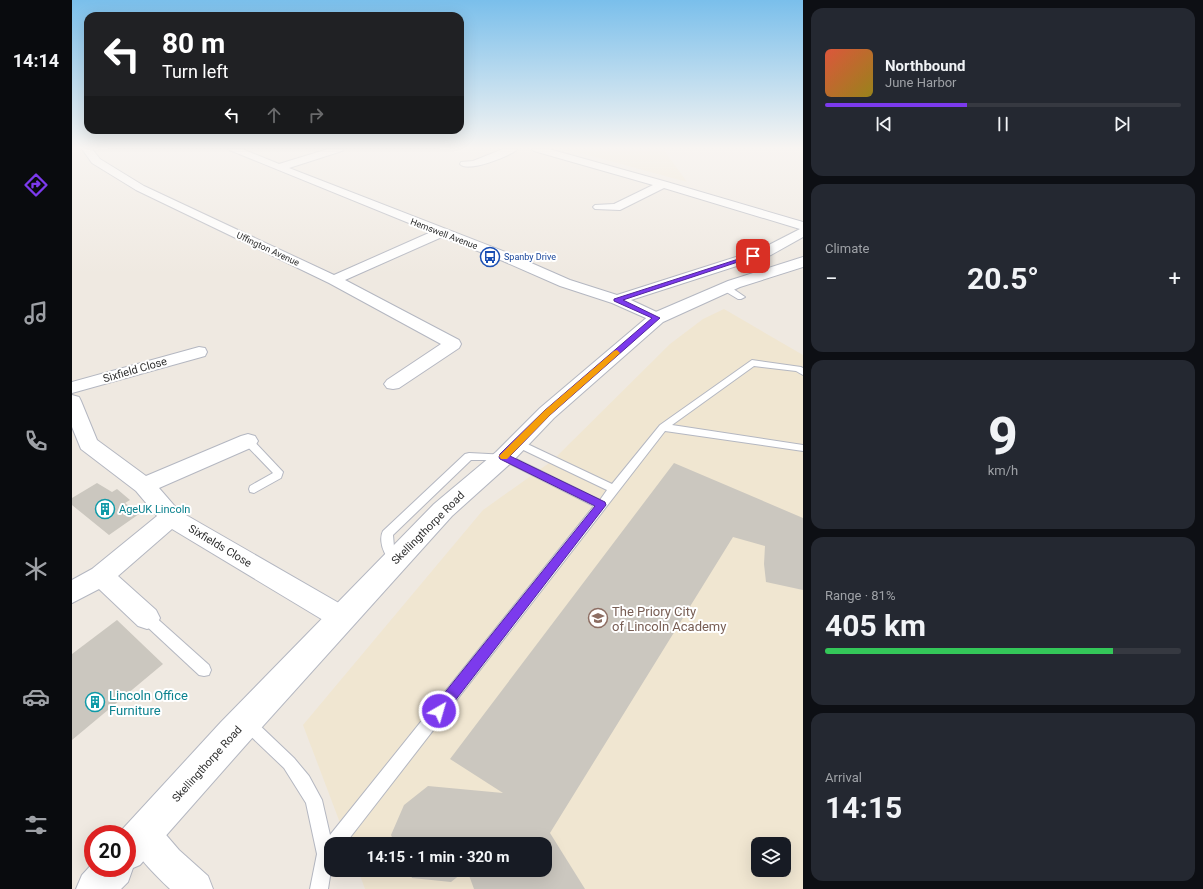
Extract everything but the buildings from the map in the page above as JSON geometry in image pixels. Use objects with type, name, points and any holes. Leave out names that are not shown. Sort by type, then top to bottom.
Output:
[{"type":"main road","name":"Skellingthorpe Road","points":[[136,842],[245,722],[443,510],[510,450],[547,413],[657,318],[734,292],[803,262]]},
{"type":"main road","points":[[96,889],[106,877]]},
{"type":"street","name":"Uffington Avenue","points":[[145,190],[334,280],[453,344],[393,384]]},
{"type":"street","name":"Hemswell Avenue","points":[[337,190],[440,233],[508,258],[565,283],[617,300],[657,318]]},
{"type":"street","points":[[599,207],[618,211],[652,190]]},
{"type":"street","points":[[685,190],[801,224]]},
{"type":"street","points":[[617,300],[766,252],[801,224]]},
{"type":"street","points":[[334,280],[440,233]]},
{"type":"street","name":"Sixfield Close","points":[[72,388],[199,352]]},
{"type":"street","name":"Sixfields Close","points":[[72,402],[88,444],[144,486],[171,516],[342,618]]},
{"type":"street","points":[[144,486],[248,441]]},
{"type":"street","points":[[72,592],[101,576],[171,516]]},
{"type":"street","points":[[101,576],[147,618]]},
{"type":"street","points":[[136,844],[167,862],[195,889]]},
{"type":"lane","points":[[339,837],[663,427],[752,363],[798,369],[803,372]]},
{"type":"lane","points":[[663,427],[803,448]]},
{"type":"lane","points":[[248,441],[278,472],[277,475],[254,489]]},
{"type":"lane","points":[[510,450],[614,489]]},
{"type":"lane","points":[[510,450],[601,505]]},
{"type":"lane","points":[[147,618],[204,670]]},
{"type":"lane","points":[[245,722],[289,763],[303,782],[314,800],[326,837]]},
{"type":"lane","points":[[320,889],[324,873]]},
{"type":"shaded area","name":"The Priory City of Lincoln Academy","points":[[724,309],[803,355],[803,889],[365,889],[361,877],[552,877],[552,837],[345,837],[303,725],[483,510],[552,461],[670,344],[703,319]]},
{"type":"slow traffic","points":[[504,456],[547,413],[617,353]]},
{"type":"place","name":"Spanby Drive","points":[[490,257]]},
{"type":"place","name":"AgeUK Lincoln","points":[[105,509]]},
{"type":"place","name":"The Priory City of Lincoln Academy","points":[[598,618]]},
{"type":"place","name":"Lincoln Office Furniture","points":[[95,702]]},
{"type":"route","points":[[439,711],[601,505],[504,457],[547,413],[657,318],[617,300],[753,256]]}]
